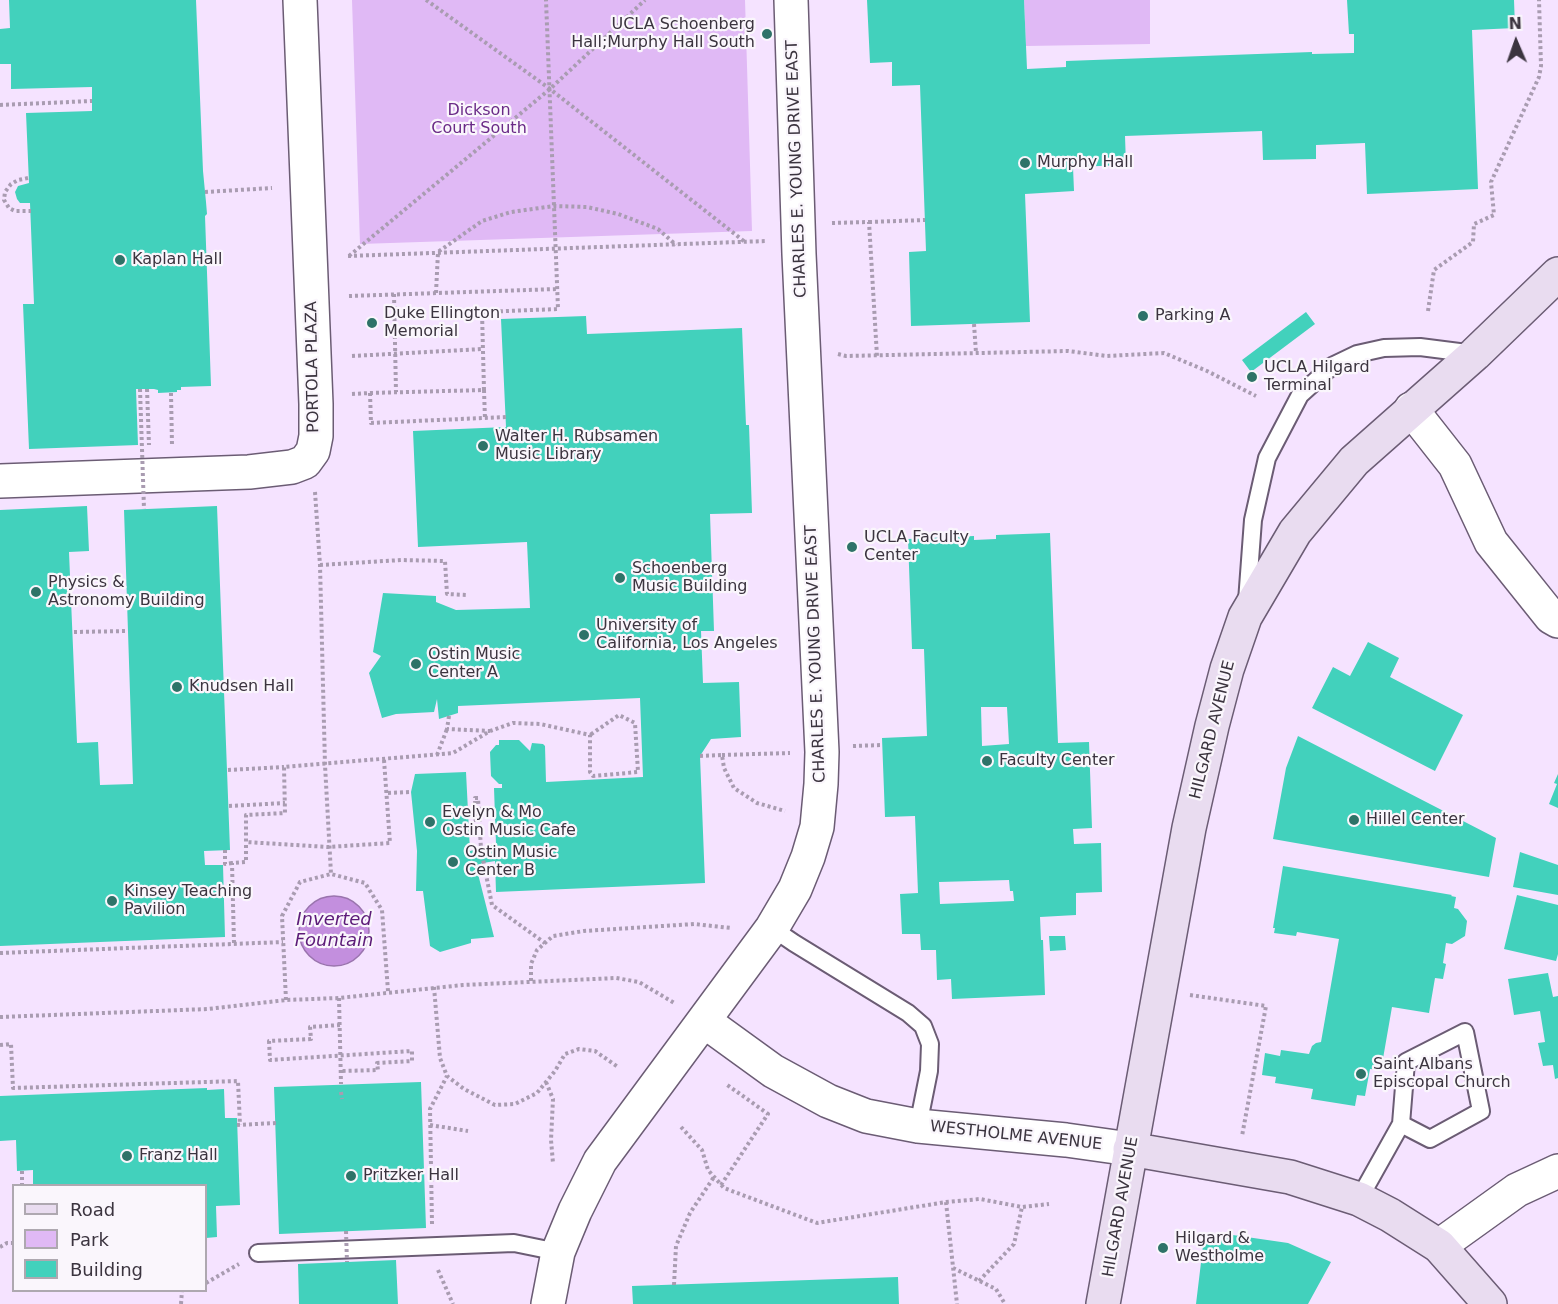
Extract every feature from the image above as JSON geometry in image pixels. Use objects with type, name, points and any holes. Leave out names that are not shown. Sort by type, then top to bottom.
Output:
[{"type":"street","name":"PORTOLA PLAZA","points":[[300,0],[316,426],[313,450],[305,462]]},
{"type":"street","name":"CHARLES E. YOUNG DRIVE EAST","points":[[548,1304],[558,1252],[574,1211],[600,1161],[767,935],[795,889],[817,827],[822,763],[799,254],[791,0]]},
{"type":"street","name":"HILGARD AVENUE","points":[[1103,1304],[1189,828],[1227,669],[1245,617],[1295,532],[1354,461],[1475,354],[1558,274]]},
{"type":"street","points":[[1411,409],[1455,465],[1491,542],[1551,617],[1558,621]]},
{"type":"street","points":[[0,481],[249,472],[292,467],[305,462]]},
{"type":"street","name":"WESTHOLME AVENUE","points":[[704,1021],[773,1071],[828,1101],[866,1116],[918,1126],[1066,1140],[1130,1149],[1290,1177],[1359,1199],[1390,1215],[1439,1246],[1490,1304]]},
{"type":"street","points":[[1439,1246],[1517,1190],[1558,1171]]},
{"type":"lane","points":[[1245,617],[1253,520],[1267,458],[1300,395],[1332,366],[1357,354],[1384,348],[1420,347],[1475,354]]},
{"type":"lane","points":[[767,935],[794,943],[908,1013],[923,1026],[930,1044],[927,1088],[918,1126]]},
{"type":"lane","points":[[1359,1199],[1401,1124],[1406,1062],[1465,1032],[1481,1111],[1430,1139],[1401,1124]]},
{"type":"lane","points":[[258,1253],[514,1243],[558,1252]]},
{"type":"path","points":[[426,0],[550,89],[746,242]]},
{"type":"path","points":[[485,418],[482,312],[558,309],[546,0]]},
{"type":"path","points":[[645,0],[550,89],[348,256],[768,241]]},
{"type":"path","points":[[1428,311],[1434,270],[1473,242],[1474,224],[1494,215],[1491,182],[1539,76],[1541,66],[1539,0]]},
{"type":"path","points":[[0,105],[92,101]]},
{"type":"path","points":[[28,178],[11,184],[2,200],[15,211],[31,211]]},
{"type":"path","points":[[205,192],[272,188]]},
{"type":"path","points":[[438,252],[482,221],[511,212],[554,206],[587,207],[618,214],[658,229],[676,245]]},
{"type":"path","points":[[832,223],[925,220]]},
{"type":"path","points":[[869,222],[877,356]]},
{"type":"path","points":[[436,293],[438,252]]},
{"type":"path","points":[[350,296],[557,289]]},
{"type":"path","points":[[394,294],[396,392]]},
{"type":"path","points":[[974,324],[976,353]]},
{"type":"path","points":[[352,356],[483,349]]},
{"type":"path","points":[[838,354],[877,356],[1068,351],[1107,356],[1164,353],[1207,371],[1256,396]]},
{"type":"path","points":[[140,389],[144,509]]},
{"type":"path","points":[[147,389],[149,455]]},
{"type":"path","points":[[352,394],[484,390]]},
{"type":"path","points":[[171,393],[173,454]]},
{"type":"path","points":[[370,393],[371,423],[506,417]]},
{"type":"path","points":[[305,462],[315,497],[320,566],[325,765],[331,874]]},
{"type":"path","points":[[320,566],[401,560],[445,561],[447,594],[467,595]]},
{"type":"path","points":[[74,632],[128,631]]},
{"type":"path","points":[[437,755],[447,729],[449,716]]},
{"type":"path","points":[[228,770],[325,765],[453,753],[490,731],[513,723],[540,724],[590,735],[619,716],[635,723],[638,772],[593,776],[590,772],[590,735]]},
{"type":"path","points":[[447,729],[490,731]]},
{"type":"path","points":[[852,746],[883,745]]},
{"type":"path","points":[[700,756],[790,753]]},
{"type":"path","points":[[722,755],[724,768],[734,788],[757,803],[785,811]]},
{"type":"path","points":[[246,842],[328,847],[390,843],[384,760]]},
{"type":"path","points":[[225,850],[225,864],[246,862],[246,815],[285,813],[284,767]]},
{"type":"path","points":[[388,793],[411,792]]},
{"type":"path","points":[[470,834],[476,834],[475,798],[478,798],[481,849],[492,905],[545,943]]},
{"type":"path","points":[[229,806],[285,803]]},
{"type":"path","points":[[231,863],[234,943]]},
{"type":"path","points":[[286,1000],[282,916],[300,882],[331,874],[365,883],[382,910],[388,991]]},
{"type":"path","points":[[531,981],[531,964],[537,950],[553,936],[584,930],[694,924],[734,928],[767,935]]},
{"type":"path","points":[[0,953],[284,942]]},
{"type":"path","points":[[0,1017],[208,1008],[286,1000],[339,998],[434,987],[616,978],[639,982],[704,1021]]},
{"type":"path","points":[[434,987],[440,1058],[447,1076],[464,1089],[495,1105],[516,1104],[537,1093],[565,1054],[579,1048],[595,1051],[618,1067]]},
{"type":"path","points":[[1160,991],[1266,1006],[1236,1168]]},
{"type":"path","points":[[339,998],[341,1084]]},
{"type":"path","points":[[340,1025],[310,1027],[311,1039],[269,1041],[270,1060],[412,1051],[412,1061],[377,1063],[378,1070],[341,1071]]},
{"type":"path","points":[[0,1045],[12,1044],[13,1088],[238,1081],[239,1125],[276,1124]]},
{"type":"path","points":[[432,1229],[430,1109],[447,1076]]},
{"type":"path","points":[[546,1082],[553,1099],[551,1140],[553,1162]]},
{"type":"path","points":[[721,1185],[768,1114],[726,1084]]},
{"type":"path","points":[[341,1092],[342,1099]]},
{"type":"path","points":[[430,1125],[468,1131]]},
{"type":"path","points":[[681,1128],[702,1150],[708,1170],[724,1188],[817,1223],[946,1202],[980,1199],[1022,1208],[1048,1204]]},
{"type":"path","points":[[22,1171],[22,1184]]},
{"type":"path","points":[[674,1285],[676,1246],[690,1213],[714,1177]]},
{"type":"path","points":[[946,1202],[957,1304]]},
{"type":"path","points":[[979,1281],[1014,1244],[1022,1208]]},
{"type":"path","points":[[346,1231],[347,1262]]},
{"type":"path","points":[[207,1281],[258,1253]]},
{"type":"path","points":[[953,1268],[996,1289],[1005,1304]]},
{"type":"green space","name":"Dickson Court South","points":[[352,0],[745,0],[752,231],[360,244]]},
{"type":"green space","points":[[1024,0],[1150,0],[1150,44],[1026,46]]},
{"type":"water","name":"Inverted Fountain","points":[[341,896],[354,902],[363,911],[367,917],[369,931],[367,945],[359,956],[348,964],[327,966],[309,956],[301,945],[299,924],[309,906],[320,898]]},
{"type":"building","name":"Kaplan Hall","points":[[9,0],[196,0],[207,214],[205,216],[211,386],[181,387],[181,390],[177,392],[158,393],[158,390],[154,389],[136,389],[138,445],[29,449],[23,304],[34,304],[30,203],[20,203],[15,192],[18,186],[29,183],[26,113],[92,111],[92,87],[11,89],[11,64],[0,64],[0,29],[10,28]]},
{"type":"building","name":"Murphy Hall","points":[[867,0],[1024,0],[1027,69],[1066,67],[1066,61],[1312,52],[1312,54],[1354,53],[1354,34],[1349,34],[1347,0],[1514,0],[1515,28],[1472,30],[1478,189],[1367,194],[1365,143],[1316,145],[1316,159],[1263,160],[1262,131],[1125,136],[1126,165],[1073,167],[1074,191],[1025,194],[1030,322],[911,326],[909,252],[926,251],[920,85],[892,86],[892,62],[870,63]]},
{"type":"building","points":[[1306,312],[1315,324],[1251,372],[1242,360]]},
{"type":"building","name":"Schoenberg Music Building","points":[[586,316],[587,334],[742,328],[752,513],[710,514],[714,631],[701,631],[703,683],[739,682],[741,737],[711,739],[700,756],[705,883],[496,892],[495,861],[483,863],[476,866],[494,937],[471,939],[471,943],[440,952],[430,946],[423,891],[416,891],[417,851],[411,792],[415,774],[466,772],[470,851],[496,844],[494,788],[502,788],[502,784],[491,776],[490,752],[496,745],[499,745],[499,740],[519,740],[530,751],[532,743],[543,744],[545,746],[546,782],[643,777],[640,698],[458,706],[458,713],[439,719],[437,699],[434,712],[396,714],[382,718],[369,673],[381,656],[373,652],[383,593],[436,596],[436,602],[456,610],[530,608],[527,542],[418,547],[413,431],[506,427],[501,319]]},
{"type":"building","points":[[87,506],[89,551],[69,552],[77,743],[98,742],[100,785],[133,784],[124,510],[217,506],[230,850],[204,851],[205,865],[223,865],[225,937],[0,946],[0,510]]},
{"type":"building","name":"Faculty Center","points":[[1050,533],[1058,743],[1089,742],[1092,828],[1073,829],[1074,844],[1101,843],[1102,892],[1076,893],[1076,915],[1040,917],[1045,995],[952,999],[951,979],[937,980],[936,950],[921,950],[920,934],[902,934],[900,894],[918,893],[915,816],[885,817],[882,738],[927,736],[924,649],[912,649],[908,539],[974,536],[974,540],[996,539],[996,535]],"holes":[[[981,707],[1007,707],[1009,744],[982,746]],[[1009,880],[1014,901],[940,904],[939,882]]]},
{"type":"building","points":[[1368,642],[1399,658],[1390,677],[1463,715],[1435,771],[1312,708],[1333,667],[1350,676]]},
{"type":"building","points":[[1298,736],[1496,838],[1489,877],[1273,839],[1286,768]]},
{"type":"building","points":[[1558,774],[1558,808],[1549,804],[1557,784],[1554,783]]},
{"type":"building","points":[[1520,852],[1558,865],[1558,895],[1513,887]]},
{"type":"building","points":[[1283,866],[1452,895],[1456,897],[1454,908],[1458,909],[1467,921],[1465,936],[1452,944],[1446,943],[1443,979],[1435,978],[1429,1013],[1392,1007],[1381,1070],[1370,1069],[1365,1096],[1357,1095],[1355,1106],[1311,1099],[1313,1089],[1275,1083],[1276,1077],[1262,1075],[1265,1053],[1280,1056],[1281,1050],[1309,1054],[1312,1046],[1321,1042],[1339,939],[1297,932],[1296,936],[1274,933]]},
{"type":"building","points":[[1517,895],[1558,905],[1556,961],[1504,949]]},
{"type":"building","points":[[1049,936],[1065,936],[1066,950],[1050,951]]},
{"type":"building","points":[[1548,973],[1553,997],[1558,996],[1558,1078],[1555,1079],[1553,1065],[1543,1066],[1538,1043],[1545,1042],[1540,1011],[1514,1015],[1508,979]]},
{"type":"building","name":"Pritzker Hall","points":[[421,1082],[426,1228],[279,1234],[274,1087]]},
{"type":"building","name":"Franz Hall","points":[[224,1089],[225,1118],[237,1118],[240,1205],[216,1206],[217,1237],[207,1238],[207,1184],[33,1184],[33,1170],[17,1171],[16,1140],[0,1141],[0,1096]]},
{"type":"building","points":[[1219,1233],[1288,1243],[1331,1262],[1308,1304],[1196,1304],[1203,1246]]},
{"type":"building","points":[[396,1260],[398,1304],[299,1304],[298,1264]]},
{"type":"building","points":[[898,1277],[899,1304],[633,1304],[632,1286]]},
{"type":"place","name":"UCLA Schoenberg Hall;Murphy Hall South","points":[[767,34]]},
{"type":"place","name":"Murphy Hall","points":[[1025,163]]},
{"type":"place","name":"Kaplan Hall","points":[[120,260]]},
{"type":"place","name":"Parking A","points":[[1143,316]]},
{"type":"place","name":"Duke Ellington Memorial","points":[[372,323]]},
{"type":"place","name":"UCLA Hilgard Terminal","points":[[1252,377]]},
{"type":"place","name":"Walter H. Rubsamen Music Library","points":[[483,446]]},
{"type":"place","name":"UCLA Faculty Center","points":[[852,547]]},
{"type":"place","name":"Schoenberg Music Building","points":[[620,578]]},
{"type":"place","name":"Physics & Astronomy Building","points":[[36,592]]},
{"type":"place","name":"University of California, Los Angeles","points":[[584,635]]},
{"type":"place","name":"Ostin Music Center A","points":[[416,664]]},
{"type":"place","name":"Knudsen Hall","points":[[177,687]]},
{"type":"place","name":"Faculty Center","points":[[987,761]]},
{"type":"place","name":"Hillel Center","points":[[1354,820]]},
{"type":"place","name":"Evelyn & Mo Ostin Music Cafe","points":[[430,822]]},
{"type":"place","name":"Ostin Music Center B","points":[[453,862]]},
{"type":"place","name":"Kinsey Teaching Pavilion","points":[[112,901]]},
{"type":"place","name":"Saint Albans Episcopal Church","points":[[1361,1074]]},
{"type":"place","name":"Franz Hall","points":[[127,1156]]},
{"type":"place","name":"Pritzker Hall","points":[[351,1176]]},
{"type":"place","name":"Hilgard & Westholme","points":[[1163,1248]]}]
